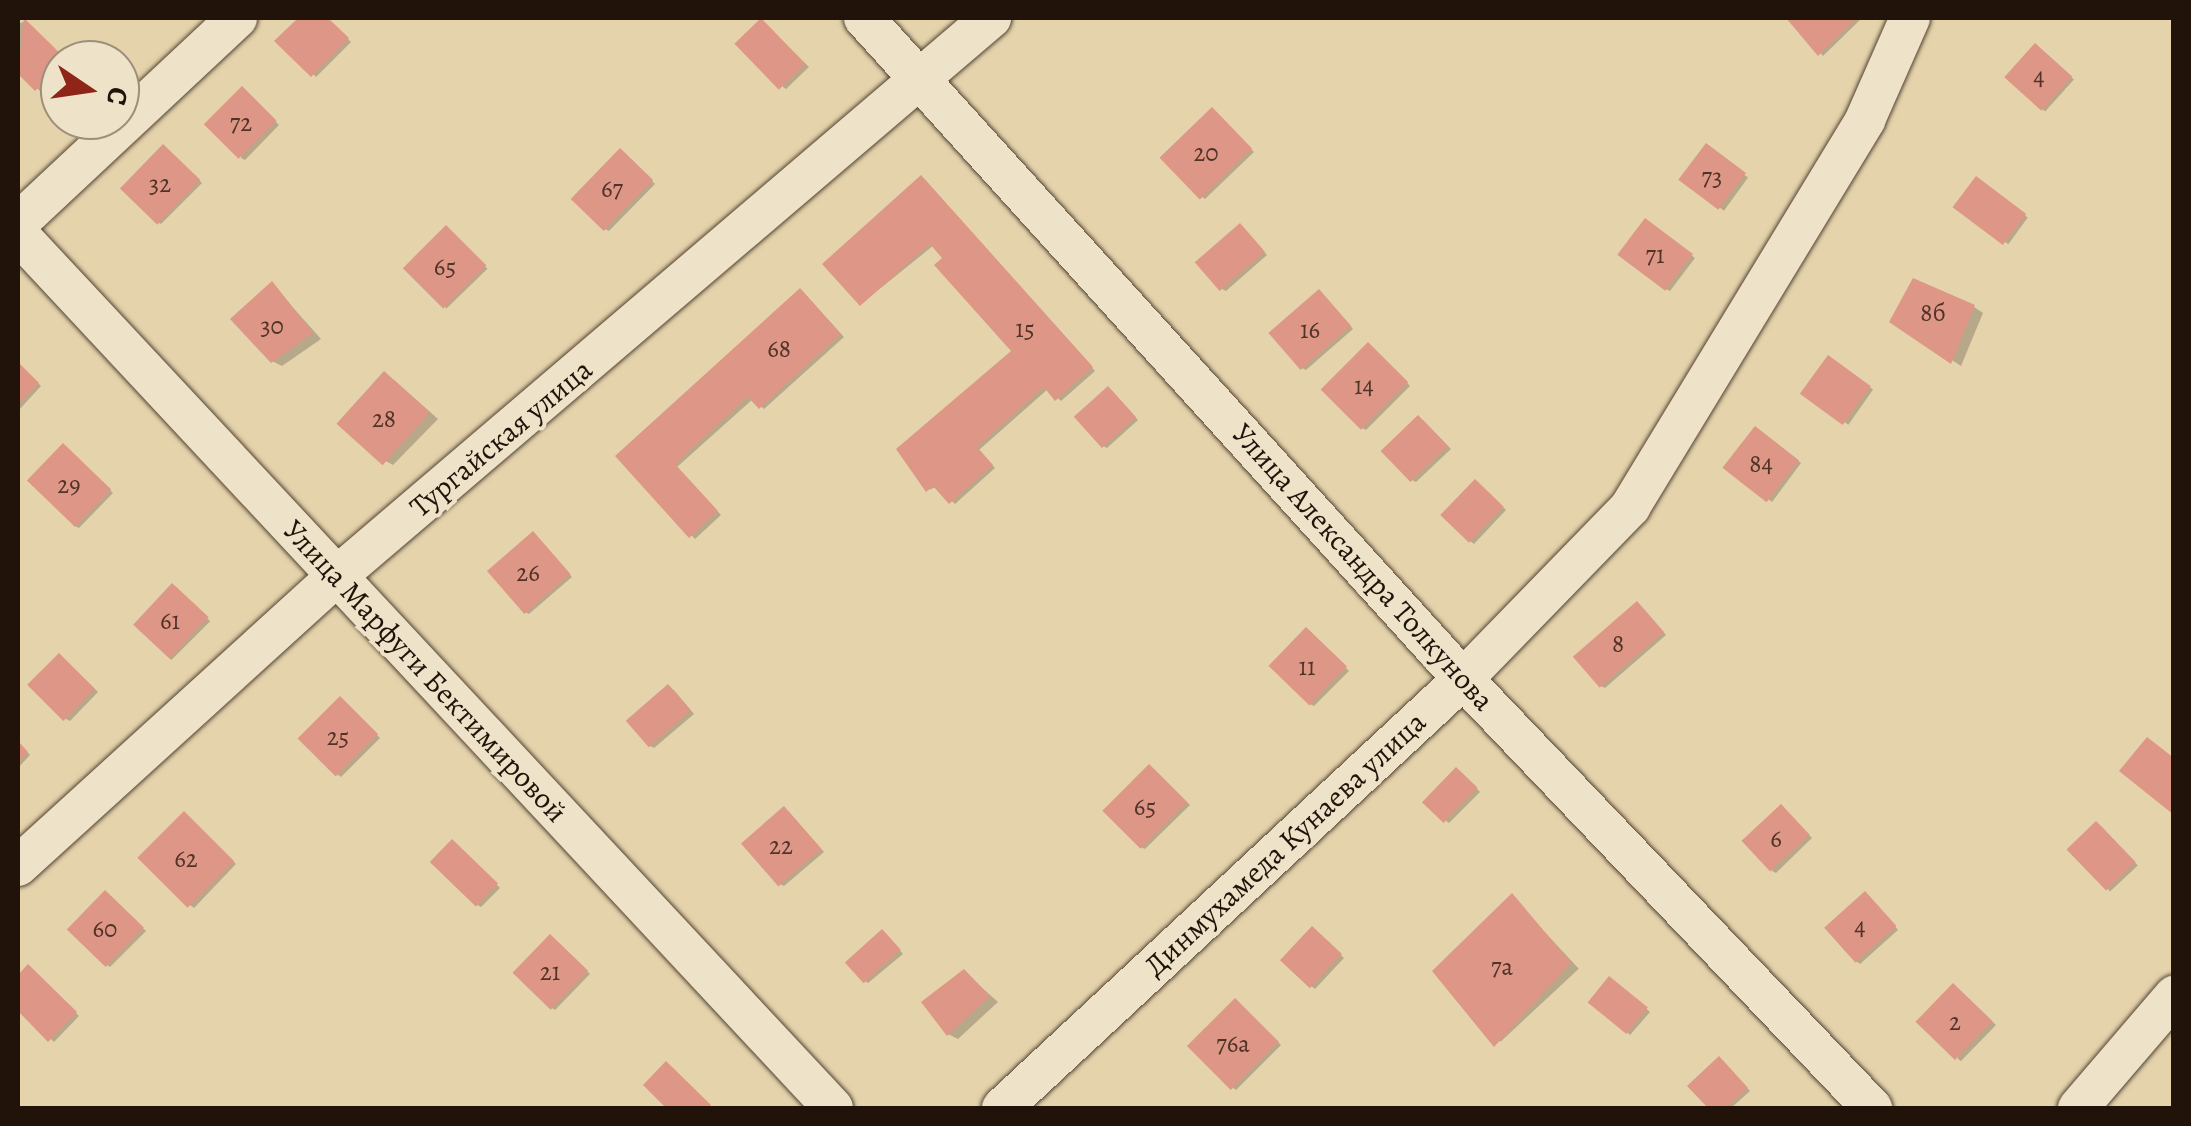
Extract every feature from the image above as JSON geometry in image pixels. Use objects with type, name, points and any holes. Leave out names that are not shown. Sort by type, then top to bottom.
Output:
[{"type":"street","points":[[18,223],[237,18]]},
{"type":"street","name":"Улица Александра Толкунова","points":[[864,18],[1462,679],[1872,1108]]},
{"type":"street","name":"Тургайская улица","points":[[18,866],[337,576],[925,81],[990,18]]},
{"type":"street","name":"Динмухамеда Кунаева улица","points":[[1002,1108],[1462,679],[1630,507],[1865,120],[1910,18]]},
{"type":"street","name":"Улица Марфуги Бектимировой","points":[[18,234],[833,1108]]},
{"type":"street","points":[[2078,1108],[2174,996]]},
{"type":"building","points":[[24,18],[47,40],[40,40],[40,86],[35,91],[18,74]]},
{"type":"building","points":[[298,18],[328,18],[349,38],[311,77],[274,41]]},
{"type":"building","points":[[761,18],[805,64],[779,90],[734,44]]},
{"type":"building","points":[[1786,18],[1857,18],[1818,56]]},
{"type":"building","points":[[2035,43],[2072,76],[2041,111],[2004,77]]},
{"type":"building","points":[[242,86],[277,121],[238,159],[204,124]]},
{"type":"building","points":[[1212,107],[1252,149],[1200,199],[1159,158]]},
{"type":"building","points":[[1706,143],[1746,173],[1718,210],[1678,180]]},
{"type":"building","points":[[163,144],[200,180],[157,225],[120,189]]},
{"type":"building","points":[[620,148],[653,180],[604,231],[571,199]]},
{"type":"building","points":[[921,175],[1093,367],[1055,401],[1044,387],[977,447],[993,465],[949,504],[933,486],[926,492],[896,449],[1011,351],[934,265],[942,258],[930,244],[860,306],[822,264]]},
{"type":"building","points":[[1976,176],[2026,214],[2003,245],[1953,207]]},
{"type":"building","points":[[1645,218],[1693,254],[1665,291],[1617,255]]},
{"type":"building","points":[[1240,223],[1265,252],[1220,291],[1195,262]]},
{"type":"building","points":[[446,225],[486,265],[443,308],[403,268]]},
{"type":"building","points":[[1913,278],[1975,305],[1951,364],[1889,322]]},
{"type":"building","points":[[272,281],[313,333],[271,363],[230,319]]},
{"type":"building","points":[[800,288],[841,334],[759,409],[748,397],[675,464],[718,511],[689,538],[615,456]]},
{"type":"building","points":[[1319,289],[1351,326],[1301,370],[1268,333]]},
{"type":"building","points":[[1368,342],[1408,382],[1361,430],[1321,389]]},
{"type":"building","points":[[1828,355],[1871,386],[1843,425],[1800,394]]},
{"type":"building","points":[[18,362],[39,383],[18,405]]},
{"type":"building","points":[[384,371],[430,412],[383,465],[336,424]]},
{"type":"building","points":[[1108,386],[1136,417],[1102,448],[1074,417]]},
{"type":"building","points":[[1418,415],[1448,446],[1410,482],[1381,451]]},
{"type":"building","points":[[1755,426],[1799,460],[1766,502],[1722,468]]},
{"type":"building","points":[[63,443],[111,490],[75,527],[27,480]]},
{"type":"building","points":[[1475,479],[1504,507],[1469,543],[1440,515]]},
{"type":"building","points":[[533,531],[570,574],[524,614],[487,571]]},
{"type":"building","points":[[172,583],[209,617],[170,659],[133,625]]},
{"type":"building","points":[[1637,601],[1664,632],[1600,688],[1573,657]]},
{"type":"building","points":[[1306,627],[1347,667],[1309,705],[1268,666]]},
{"type":"building","points":[[59,653],[95,689],[63,721],[27,685]]},
{"type":"building","points":[[668,684],[691,710],[649,747],[626,721]]},
{"type":"building","points":[[340,696],[378,734],[336,777],[298,738]]},
{"type":"building","points":[[2147,737],[2174,758],[2174,815],[2119,771]]},
{"type":"building","points":[[18,741],[28,752],[18,763]]},
{"type":"building","points":[[1149,764],[1187,802],[1141,849],[1102,811]]},
{"type":"building","points":[[1456,767],[1478,788],[1444,823],[1422,802]]},
{"type":"building","points":[[1781,804],[1810,835],[1770,872],[1742,841]]},
{"type":"building","points":[[784,806],[821,849],[778,886],[741,843]]},
{"type":"building","points":[[184,811],[234,861],[188,908],[137,858]]},
{"type":"building","points":[[2096,821],[2136,862],[2106,890],[2067,849]]},
{"type":"building","points":[[452,839],[498,883],[476,906],[430,862]]},
{"type":"building","points":[[105,890],[144,928],[106,967],[67,930]]},
{"type":"building","points":[[1865,891],[1896,926],[1856,963],[1824,928]]},
{"type":"building","points":[[1512,893],[1571,963],[1494,1047],[1432,971]]},
{"type":"building","points":[[1312,926],[1342,954],[1310,988],[1280,960]]},
{"type":"building","points":[[882,929],[901,950],[864,983],[845,962]]},
{"type":"building","points":[[550,934],[588,971],[551,1010],[512,973]]},
{"type":"building","points":[[28,964],[77,1012],[48,1042],[18,1011],[18,975]]},
{"type":"building","points":[[964,969],[990,996],[947,1036],[921,1002]]},
{"type":"building","points":[[1609,976],[1648,1007],[1626,1034],[1588,1002]]},
{"type":"building","points":[[1953,983],[1993,1021],[1955,1060],[1915,1022]]},
{"type":"building","points":[[1235,998],[1279,1042],[1231,1090],[1187,1046]]},
{"type":"building","points":[[1719,1056],[1748,1088],[1726,1108],[1708,1108],[1687,1086]]},
{"type":"building","points":[[666,1061],[711,1105],[666,1108],[643,1085]]}]
